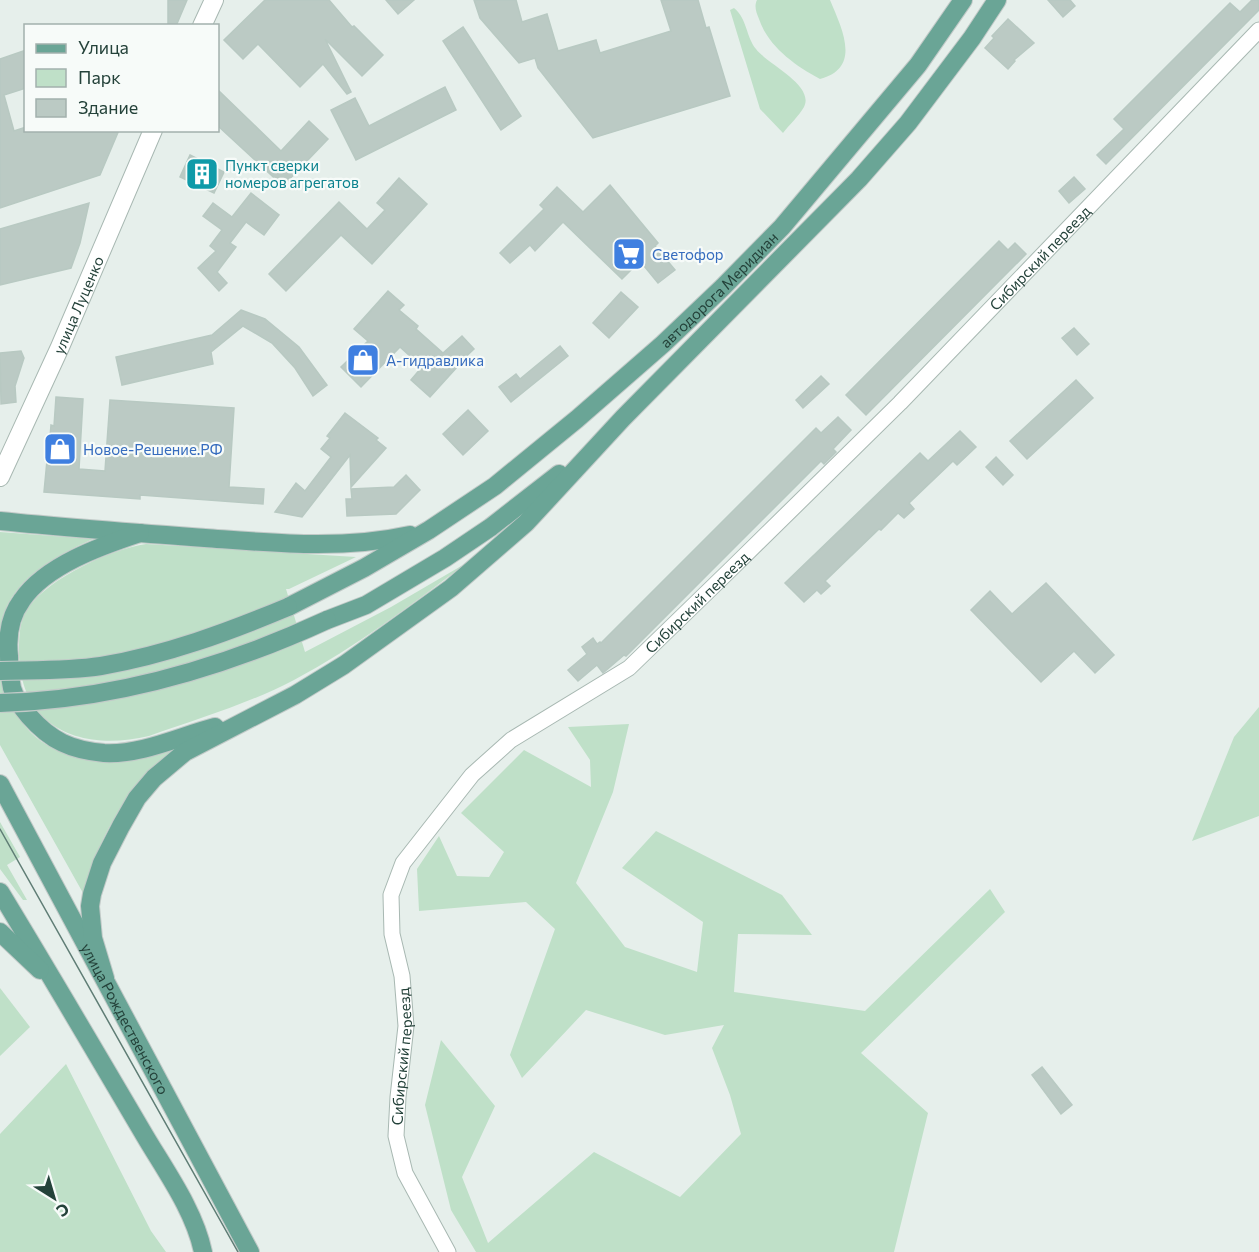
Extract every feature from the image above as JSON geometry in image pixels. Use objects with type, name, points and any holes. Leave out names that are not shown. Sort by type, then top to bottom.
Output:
[{"type":"main road","name":"автодорога Меридиан","points":[[0,671],[99,666],[147,656],[204,640],[288,607],[364,568],[429,530],[495,486],[577,420],[663,344],[782,227],[918,65],[963,0]]},
{"type":"main road","name":"автодорога Меридиан","points":[[623,418],[859,179],[908,123],[972,38],[997,0]]},
{"type":"main road","points":[[0,703],[92,694],[169,678],[260,649],[366,605],[445,558],[548,483],[623,418]]},
{"type":"main road","points":[[105,978],[93,938],[90,906],[102,863],[121,826],[148,784],[172,761],[200,743],[317,683],[451,588],[526,523],[623,418]]},
{"type":"main road","points":[[0,521],[328,545],[381,541],[429,530]]},
{"type":"main road","points":[[140,533],[60,567],[33,586],[22,599],[13,615],[8,648],[13,690],[22,708],[42,730],[55,740],[74,748],[106,753],[131,751],[252,717]]},
{"type":"main road","name":"улица Рождественского","points":[[0,784],[249,1252]]},
{"type":"main road","points":[[0,892],[199,1231],[214,1252]]},
{"type":"main road","points":[[0,932],[56,985]]},
{"type":"main road","points":[[199,1231],[203,1252]]},
{"type":"street","points":[[203,24],[214,0]]},
{"type":"street","name":"Сибирский переезд","points":[[448,1252],[405,1173],[396,1136],[406,1026],[402,976],[392,933],[391,895],[403,863],[472,775],[511,740],[629,668],[730,570],[908,394],[1259,30]]},
{"type":"street","name":"улица Луценко","points":[[0,477],[60,347],[152,132]]},
{"type":"green space","points":[[757,0],[830,0],[843,34],[845,46],[845,56],[841,66],[833,74],[820,79],[783,54],[763,29],[756,9]]},
{"type":"green space","points":[[734,8],[742,17],[756,49],[797,83],[803,91],[806,99],[804,107],[783,133],[760,109],[730,10]]},
{"type":"green space","points":[[0,532],[93,539],[62,554],[34,573],[11,598],[0,630]]},
{"type":"green space","points":[[146,544],[356,557],[286,589],[305,652],[391,607],[468,562],[361,640],[294,680],[259,696],[149,736],[125,740],[79,737],[60,729],[43,717],[30,700],[22,679],[19,653],[21,624],[28,608],[38,597],[65,576],[116,552]]},
{"type":"green space","points":[[0,670],[11,700],[23,723],[31,733],[54,749],[70,755],[174,749],[142,779],[117,813],[98,852],[83,893],[0,745]]},
{"type":"green space","points":[[1259,707],[1259,816],[1192,841],[1234,737]]},
{"type":"green space","points":[[629,724],[613,792],[576,883],[625,947],[697,972],[703,922],[622,868],[656,831],[782,895],[812,935],[738,934],[734,992],[865,1011],[990,889],[1005,912],[861,1053],[928,1113],[894,1252],[476,1252],[451,1210],[425,1105],[441,1040],[495,1106],[462,1177],[488,1243],[594,1152],[680,1197],[741,1134],[730,1095],[712,1048],[724,1025],[665,1035],[586,1010],[522,1078],[510,1055],[555,929],[526,902],[419,911],[417,869],[439,836],[457,876],[489,877],[504,852],[461,813],[524,750],[591,787],[590,760],[568,727]]},
{"type":"green space","points":[[0,822],[20,857],[7,865],[27,900],[23,900],[0,869]]},
{"type":"green space","points":[[0,988],[30,1027],[0,1056]]},
{"type":"green space","points":[[66,1064],[151,1231],[166,1252],[0,1252],[0,1134]]},
{"type":"building","points":[[168,0],[187,0],[177,24],[168,24]]},
{"type":"building","points":[[265,0],[329,0],[352,27],[354,26],[383,55],[362,76],[325,39],[351,92],[347,94],[323,64],[300,87],[258,44],[243,59],[224,40]]},
{"type":"building","points":[[386,0],[414,0],[398,14]]},
{"type":"building","points":[[474,0],[516,0],[522,22],[547,14],[558,51],[596,40],[600,53],[671,31],[661,0],[698,0],[706,28],[709,27],[730,96],[593,138],[538,68],[535,58],[519,63],[480,18]]},
{"type":"building","points":[[1048,0],[1070,0],[1075,6],[1063,17]]},
{"type":"building","points":[[1252,0],[1259,0],[1259,10],[1106,164],[1097,155],[1124,129],[1114,119],[1230,3],[1240,12]]},
{"type":"building","points":[[1008,19],[1034,43],[1014,60],[1008,69],[985,48],[994,38],[992,36]]},
{"type":"building","points":[[463,27],[521,116],[501,130],[443,41]]},
{"type":"building","points":[[24,51],[24,89],[4,95],[14,131],[24,128],[24,132],[118,132],[100,175],[0,208],[0,59]]},
{"type":"building","points":[[445,87],[456,110],[356,160],[331,110],[355,98],[369,126]]},
{"type":"building","points":[[219,91],[281,151],[309,121],[328,139],[283,186],[219,127]]},
{"type":"building","name":"Пункт сверки номеров агрегатов","points":[[190,155],[224,172],[214,193],[180,177]]},
{"type":"building","points":[[1074,177],[1085,189],[1069,203],[1059,191]]},
{"type":"building","points":[[399,178],[427,204],[372,264],[341,235],[286,291],[269,274],[339,202],[367,229],[385,210],[377,203]]},
{"type":"building","points":[[610,185],[658,243],[655,246],[675,270],[658,283],[640,261],[622,279],[563,222],[535,251],[530,245],[510,263],[500,253],[544,209],[540,205],[557,187],[583,212]]},
{"type":"building","points":[[251,193],[279,215],[264,235],[246,222],[230,243],[236,247],[217,272],[227,283],[219,291],[198,268],[216,251],[210,246],[222,230],[203,216],[213,203],[232,217]]},
{"type":"building","points":[[89,203],[80,243],[71,268],[0,285],[0,229]]},
{"type":"building","points":[[999,241],[1008,250],[1015,243],[1026,254],[866,415],[846,395]]},
{"type":"building","points":[[388,291],[404,305],[399,310],[418,326],[416,329],[443,353],[462,336],[474,349],[430,397],[411,380],[422,367],[400,347],[361,387],[341,367],[368,341],[354,329]]},
{"type":"building","points":[[621,292],[638,307],[609,338],[593,323]]},
{"type":"building","points":[[241,310],[265,319],[299,347],[327,385],[313,396],[295,368],[272,343],[243,326],[211,352],[213,364],[122,385],[116,357],[212,335]]},
{"type":"building","points":[[1074,328],[1089,344],[1077,355],[1062,338]]},
{"type":"building","points":[[560,346],[568,356],[511,402],[499,387],[516,374],[520,379]]},
{"type":"building","points":[[21,351],[24,358],[15,386],[16,402],[1,404],[0,353]]},
{"type":"building","points":[[821,376],[829,384],[803,408],[796,400]]},
{"type":"building","points":[[1076,380],[1093,398],[1027,459],[1010,441]]},
{"type":"building","points":[[56,397],[83,399],[79,469],[105,471],[110,400],[234,408],[229,487],[264,489],[263,504],[140,495],[140,499],[44,492]]},
{"type":"building","points":[[468,410],[488,431],[463,455],[443,434]]},
{"type":"building","points":[[345,413],[378,438],[376,440],[386,448],[351,487],[350,455],[302,517],[275,512],[296,483],[305,491],[331,457],[321,449],[330,438],[327,436]]},
{"type":"building","points":[[838,417],[851,430],[833,449],[836,452],[824,464],[821,461],[626,656],[624,655],[603,673],[597,665],[578,681],[568,670],[587,654],[582,647],[593,638],[597,644],[601,643],[816,428],[821,433]]},
{"type":"building","points":[[960,431],[976,447],[957,465],[953,461],[909,503],[914,509],[904,518],[898,513],[881,530],[879,529],[825,581],[830,586],[821,594],[817,590],[804,602],[785,583],[920,453],[928,461]]},
{"type":"building","points":[[996,457],[1013,475],[1003,485],[986,467]]},
{"type":"building","points":[[406,475],[420,490],[396,514],[347,516],[346,499],[352,499],[351,489],[394,487]]},
{"type":"building","points":[[1046,583],[1114,655],[1095,673],[1074,651],[1041,682],[971,610],[990,591],[1012,614]]},
{"type":"building","points":[[1042,1067],[1072,1105],[1061,1114],[1032,1075]]},
{"type":"tram line","points":[[0,829],[238,1252]]},
{"type":"place","name":"Пункт сверки номеров агрегатов","points":[[202,174]]},
{"type":"place","name":"Светофор","points":[[629,254]]},
{"type":"place","name":"А-гидравлика","points":[[363,360]]},
{"type":"place","name":"Новое-Решение.РФ","points":[[60,449]]}]
